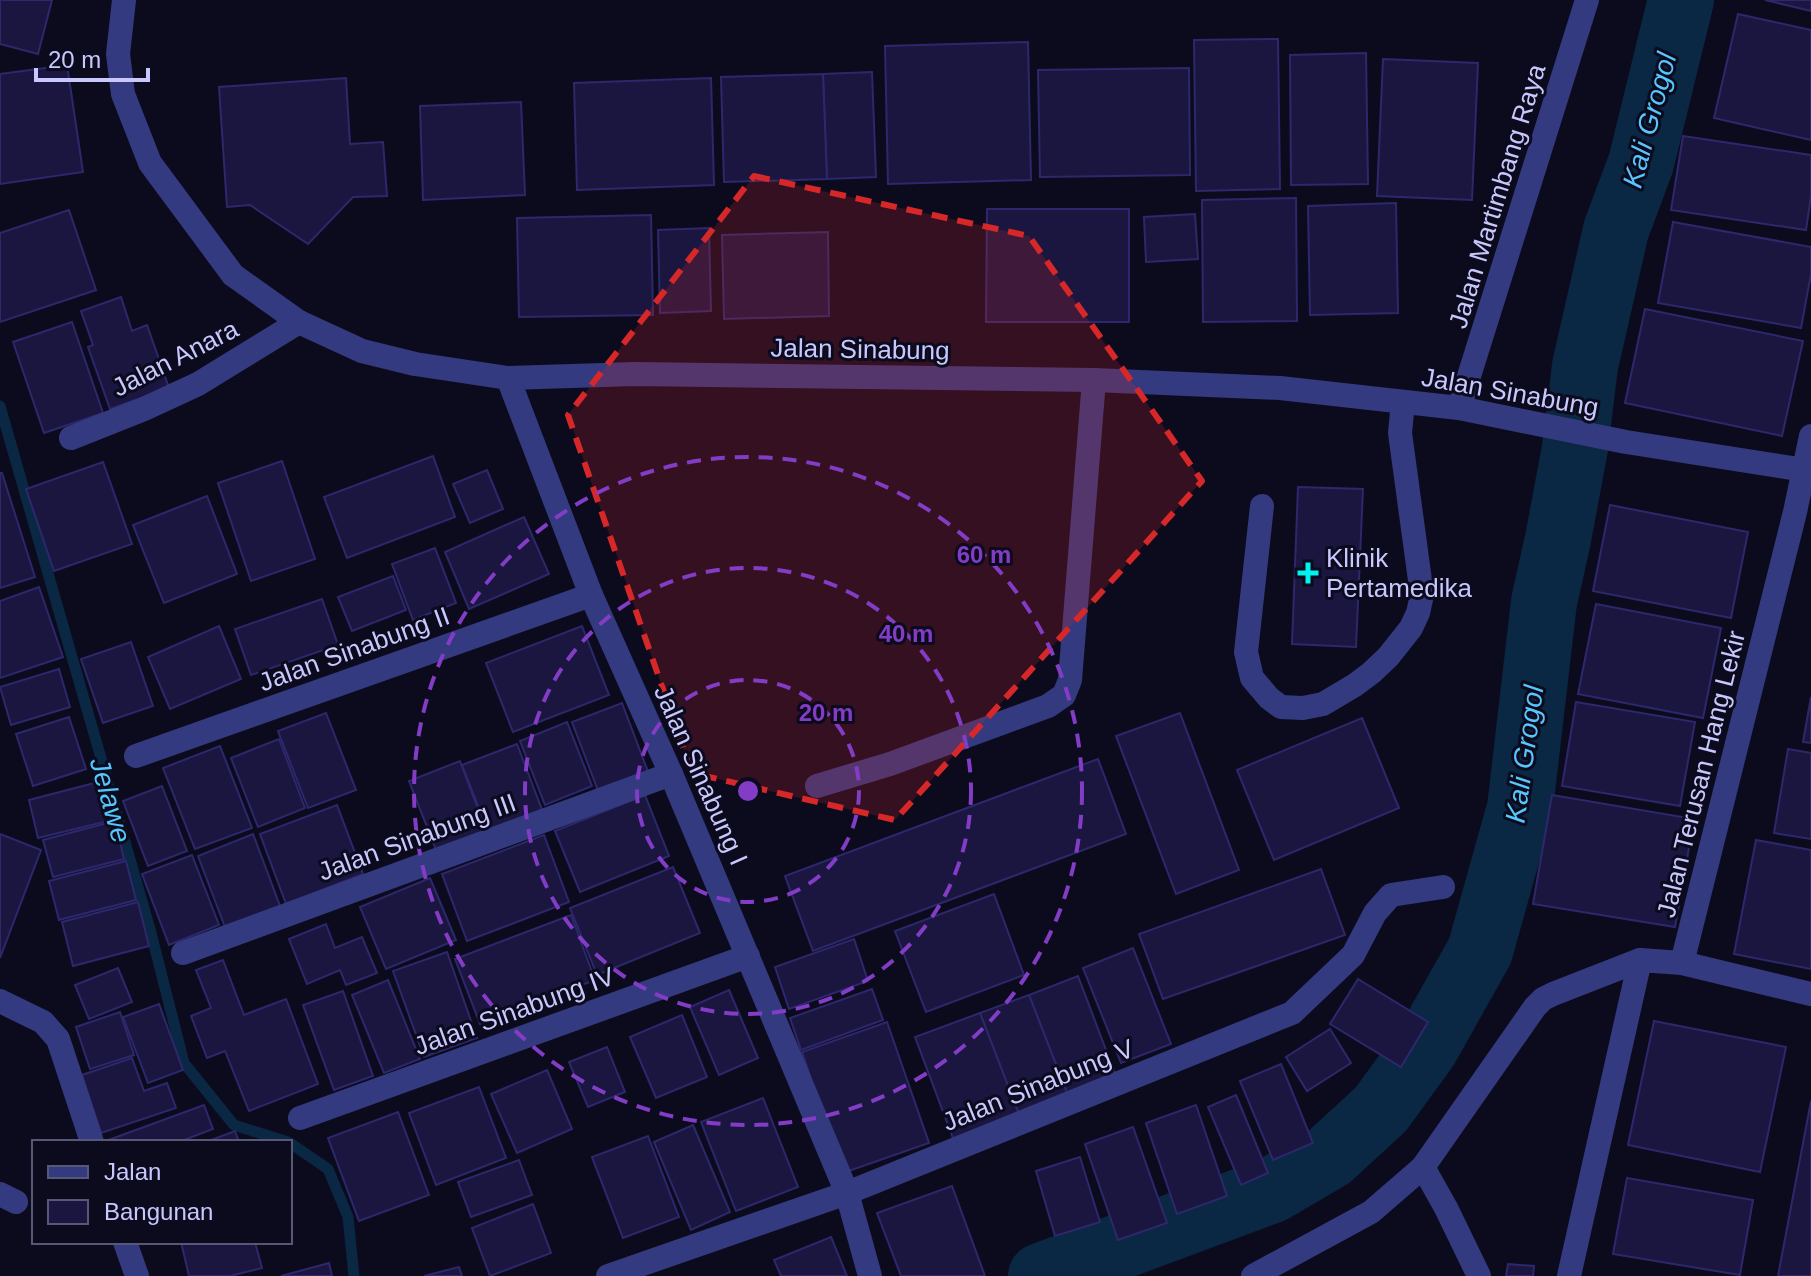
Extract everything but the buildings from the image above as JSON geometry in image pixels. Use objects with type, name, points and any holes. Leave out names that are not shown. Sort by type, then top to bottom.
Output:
[{"type":"street","name":"Jalan Sinabung","points":[[124,0],[118,54],[123,94],[150,163],[233,275],[299,322],[362,351],[415,364],[508,378],[635,374],[1094,380],[1280,388],[1459,408],[1626,442],[1807,470]]},
{"type":"street","name":"Jalan Martimbang Raya","points":[[1459,408],[1587,0]]},
{"type":"street","name":"Jalan Anara","points":[[71,438],[198,384],[299,322]]},
{"type":"street","name":"Jalan Sinabung I","points":[[508,378],[591,595],[671,774],[847,1193],[870,1276]]},
{"type":"street","points":[[817,786],[905,759],[1048,706],[1064,695],[1070,680],[1094,380]]},
{"type":"street","points":[[1262,506],[1246,652],[1252,678],[1281,707],[1303,708],[1323,704],[1355,685],[1388,657],[1411,628],[1418,613],[1422,595],[1400,433],[1403,402]]},
{"type":"street","name":"Jalan Terusan Hang Lekir","points":[[1682,963],[1807,470],[1811,436]]},
{"type":"street","name":"Jalan Sinabung II","points":[[136,756],[591,595]]},
{"type":"street","name":"Jalan Sinabung III","points":[[183,953],[671,774]]},
{"type":"street","name":"Jalan Sinabung V","points":[[608,1276],[847,1193],[1292,1013],[1353,955],[1375,913],[1391,895],[1443,887]]},
{"type":"street","name":"Jalan Sinabung IV","points":[[300,1118],[748,956]]},
{"type":"street","points":[[1569,1276],[1640,960]]},
{"type":"street","points":[[1253,1276],[1371,1212],[1423,1167],[1543,999],[1640,960],[1682,963],[1811,994]]},
{"type":"street","points":[[0,1001],[43,1022],[58,1039],[91,1140]]},
{"type":"street","points":[[1423,1167],[1479,1276]]},
{"type":"street","points":[[126,1244],[137,1276]]},
{"type":"highlighted area","points":[[754,176],[1029,236],[1202,481],[895,820],[692,773],[568,415]]},
{"type":"waterway","name":"Kali Grogol","points":[[1041,1276],[1272,1190],[1330,1156],[1381,1109],[1426,1047],[1480,951],[1520,808],[1544,602],[1575,448],[1585,366],[1616,230],[1641,163],[1681,0]]},
{"type":"waterway","name":"Jelawe","points":[[0,406],[150,929],[184,1063],[234,1125],[282,1140]]},
{"type":"waterway","name":"Jelawe","points":[[292,1144],[328,1169],[348,1217],[354,1276]]},
{"type":"place","name":"Klinik Pertamedika","points":[[1308,573]]}]
